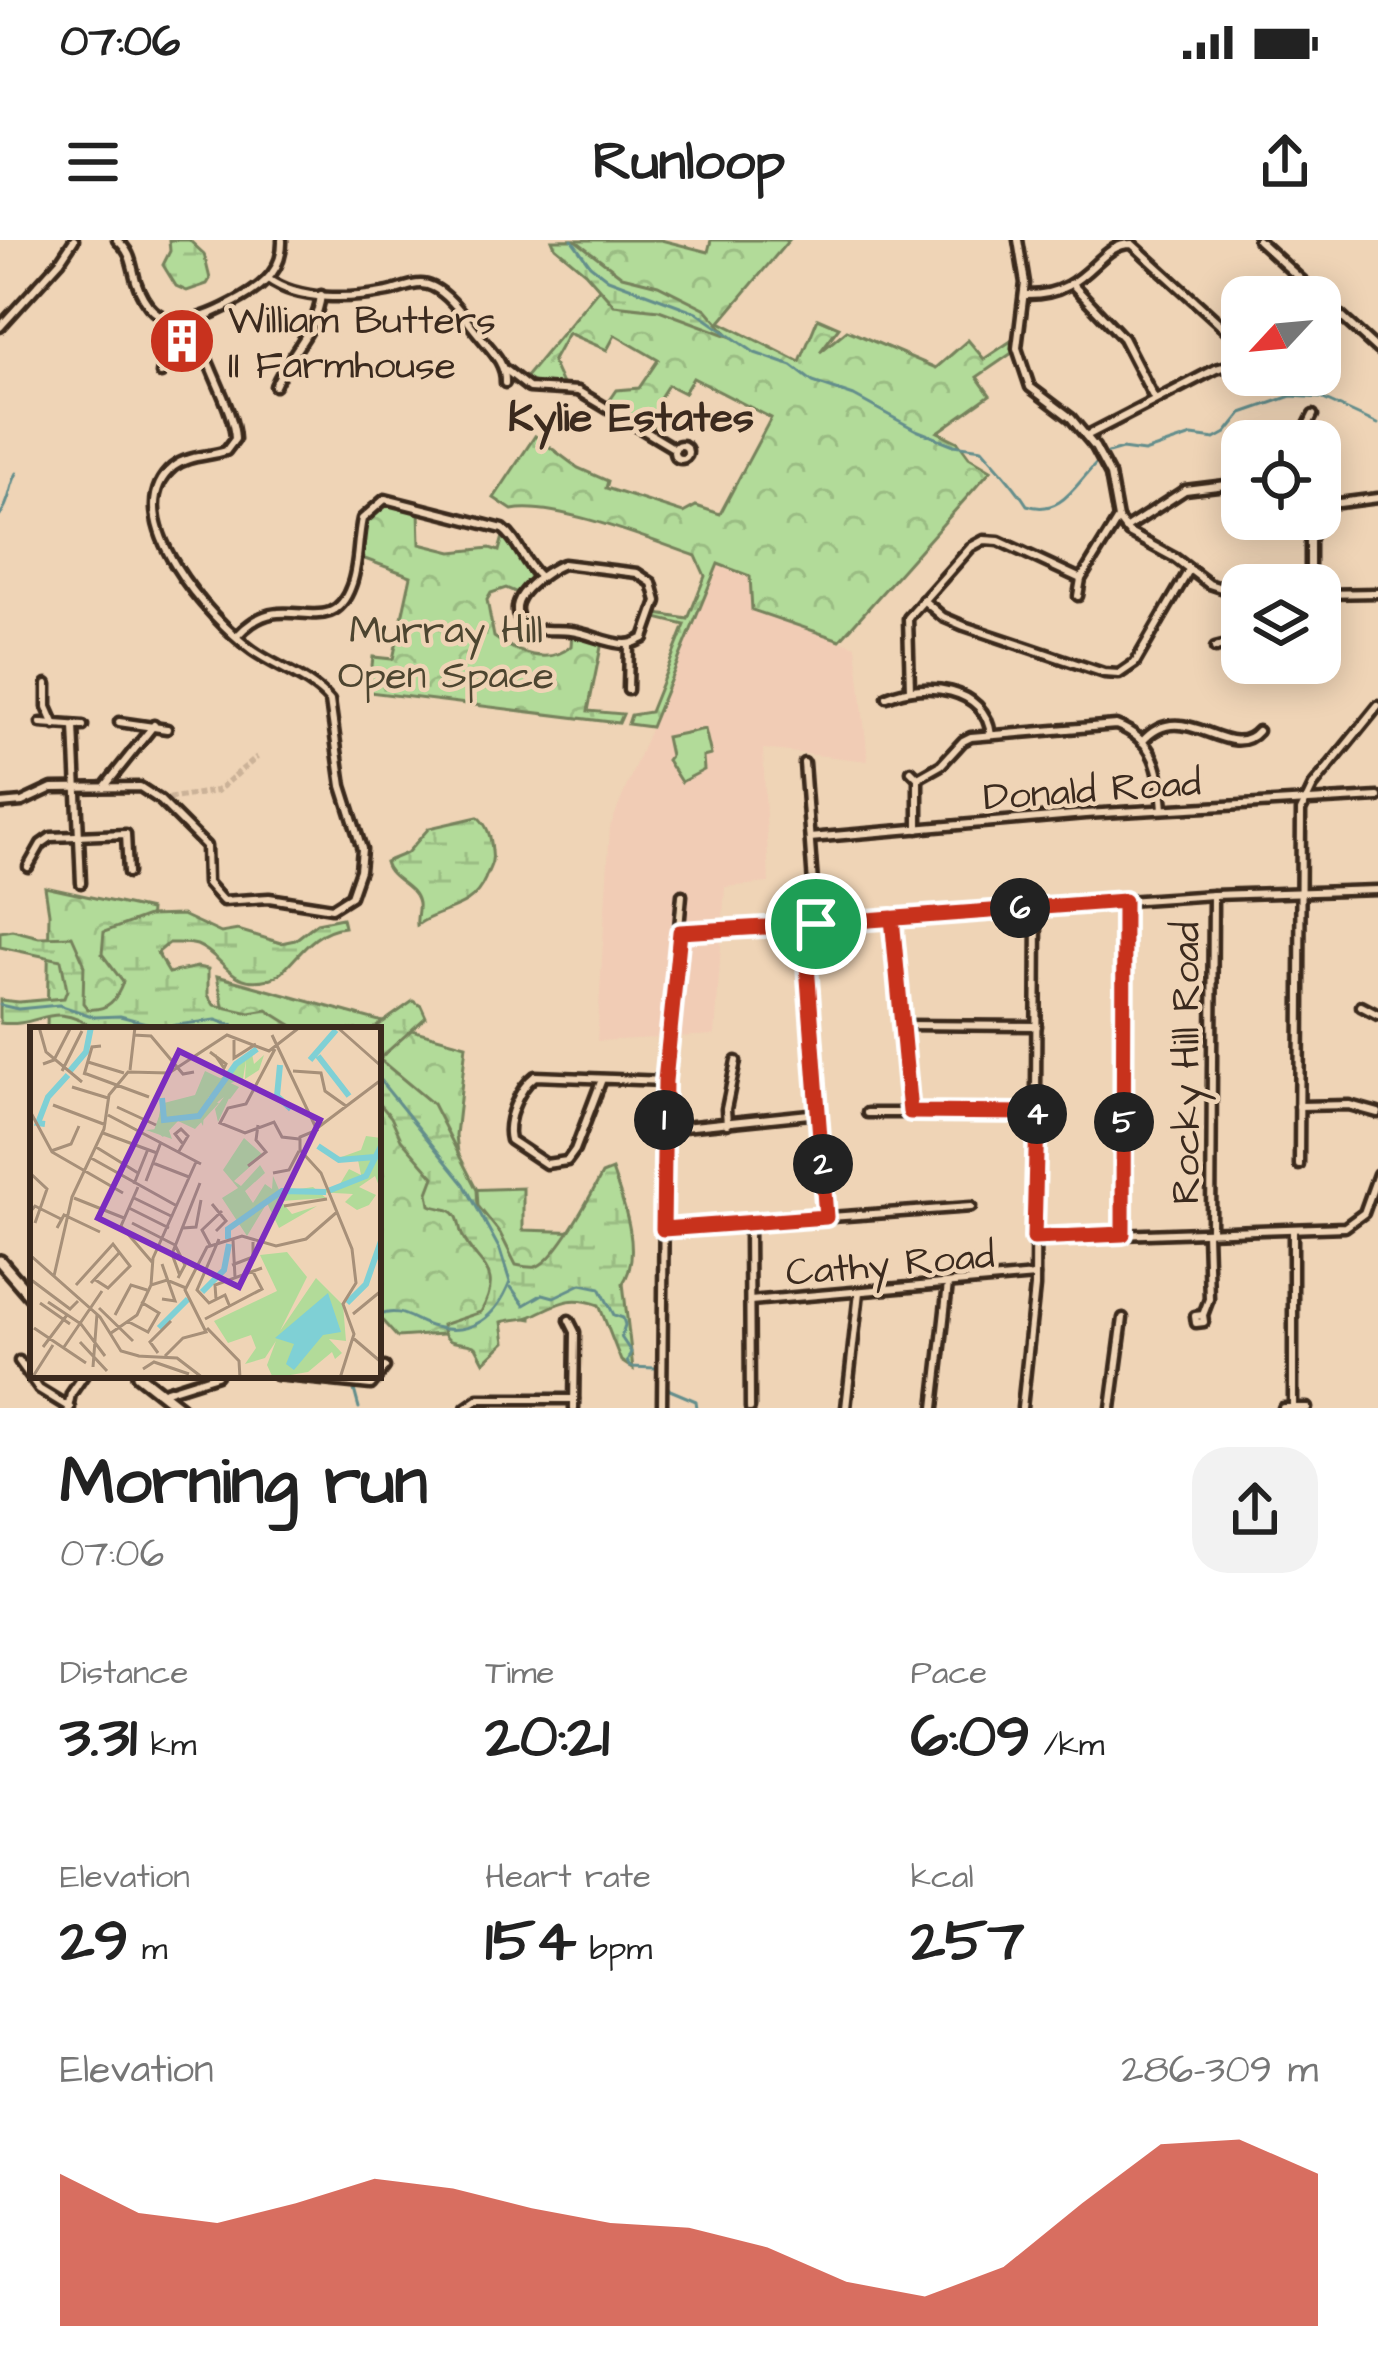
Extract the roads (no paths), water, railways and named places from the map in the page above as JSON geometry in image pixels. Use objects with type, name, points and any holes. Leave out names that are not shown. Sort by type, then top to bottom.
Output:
[{"type":"main road","points":[[0,1261],[30,1296]]},
{"type":"main road","points":[[142,1378],[180,1408]]},
{"type":"street","points":[[0,327],[60,261],[72,240]]},
{"type":"street","points":[[117,240],[130,252],[146,300],[176,320],[196,321],[268,280],[281,258],[283,240]]},
{"type":"street","points":[[1018,240],[1025,266],[1017,342],[1024,376],[1035,392],[1086,436],[1110,475],[1118,519],[1125,529],[1221,589]]},
{"type":"street","points":[[1258,240],[1296,276]]},
{"type":"street","points":[[1024,295],[1047,295],[1073,285],[1115,247],[1132,244],[1221,325]]},
{"type":"street","points":[[268,280],[293,292],[321,296],[430,285],[447,298],[504,367],[530,388],[578,391],[675,449]]},
{"type":"street","points":[[1073,285],[1123,338],[1155,400]]},
{"type":"street","points":[[275,386],[287,358],[312,328],[321,296]]},
{"type":"street","points":[[1341,318],[1378,350]]},
{"type":"street","points":[[161,373],[176,320]]},
{"type":"street","points":[[0,804],[22,802],[52,788],[140,788],[160,800],[207,848],[208,883],[223,901],[268,898],[324,908],[340,906],[353,893],[362,853],[341,779],[328,699],[237,636],[175,568],[160,537],[158,494],[166,475],[184,460],[226,451],[235,439],[232,420],[203,357],[196,321]]},
{"type":"street","points":[[504,367],[505,383]]},
{"type":"street","points":[[1086,436],[1221,368]]},
{"type":"street","points":[[1310,420],[1313,415]]},
{"type":"street","points":[[1125,529],[1185,490],[1221,486]]},
{"type":"street","points":[[1341,500],[1378,498]]},
{"type":"street","points":[[237,636],[269,614],[317,616],[339,605],[352,584],[362,520],[385,500],[503,529],[540,578]]},
{"type":"street","points":[[1078,596],[1081,579],[1118,519]]},
{"type":"street","points":[[910,690],[906,623],[971,547],[987,539],[999,541],[1081,579]]},
{"type":"street","points":[[563,564],[638,573],[656,592],[655,612],[644,638],[629,644],[526,625],[518,616],[517,604],[540,578],[563,564]]},
{"type":"street","points":[[923,600],[955,622],[1114,675],[1135,663],[1189,570]]},
{"type":"street","points":[[1341,594],[1378,593]]},
{"type":"street","points":[[628,690],[629,644]]},
{"type":"street","points":[[1215,648],[1221,646]]},
{"type":"street","points":[[47,684],[47,707],[55,725]]},
{"type":"street","points":[[886,697],[910,690],[944,690],[975,701],[988,716],[992,735]]},
{"type":"street","points":[[1299,1165],[1300,812],[1378,706]]},
{"type":"street","points":[[119,722],[167,729]]},
{"type":"street","points":[[41,723],[78,726],[81,884]]},
{"type":"street","points":[[1142,742],[1155,727],[1166,723],[1242,743],[1258,731]]},
{"type":"street","points":[[106,785],[154,725]]},
{"type":"street","points":[[918,829],[914,774],[941,765],[962,740],[1113,725],[1142,742],[1158,762],[1163,809]]},
{"type":"street","points":[[804,764],[816,924]]},
{"type":"street","name":"Donald Road","points":[[810,838],[1378,797]]},
{"type":"street","points":[[28,867],[47,839],[126,833],[128,873]]},
{"type":"street","points":[[680,932],[1213,895],[1378,890]]},
{"type":"street","points":[[662,1408],[665,1081],[682,895]]},
{"type":"street","name":"Rocky Hill Road","points":[[1203,1315],[1209,1299],[1213,895]]},
{"type":"street","points":[[1123,1234],[1124,901]]},
{"type":"street","points":[[1022,1408],[1035,1276],[1037,907]]},
{"type":"street","points":[[892,918],[910,1112]]},
{"type":"street","points":[[804,925],[826,1217]]},
{"type":"street","points":[[1361,1006],[1378,1015]]},
{"type":"street","points":[[902,1025],[1037,1026]]},
{"type":"street","points":[[727,1124],[736,1061]]},
{"type":"street","points":[[602,1079],[567,1161],[545,1164],[512,1142],[509,1123],[530,1079],[543,1075],[665,1081]]},
{"type":"street","points":[[1299,1106],[1349,1105],[1378,1114]]},
{"type":"street","points":[[664,1129],[819,1113]]},
{"type":"street","points":[[867,1113],[1037,1113]]},
{"type":"street","points":[[1034,1238],[1354,1223],[1364,1213],[1378,1174]]},
{"type":"street","points":[[663,1229],[971,1207]]},
{"type":"street","points":[[749,1223],[750,1408]]},
{"type":"street","points":[[1293,1228],[1293,1405]]},
{"type":"street","name":"Cathy Road","points":[[750,1301],[1035,1276]]},
{"type":"street","points":[[934,1408],[948,1284]]},
{"type":"street","points":[[846,1408],[859,1292]]},
{"type":"street","points":[[1111,1408],[1123,1318]]},
{"type":"street","points":[[466,1408],[479,1399],[574,1404],[575,1332],[569,1320]]},
{"type":"street","points":[[20,1361],[30,1376]]},
{"type":"street","points":[[381,1373],[386,1367]]},
{"type":"street","points":[[31,1378],[69,1408],[71,1394],[82,1378]]},
{"type":"street","points":[[163,1393],[208,1378]]},
{"type":"street","points":[[308,1378],[371,1384],[376,1378]]},
{"type":"street","points":[[1283,1408],[1307,1408]]},
{"type":"waterway","points":[[572,240],[590,265],[608,279],[696,312],[755,353],[792,366],[813,382],[854,396],[916,430],[954,445],[982,449],[1027,505],[1060,502],[1099,461]]},
{"type":"waterway","points":[[1108,453],[1122,449],[1144,452],[1192,436],[1215,439],[1242,413],[1291,396],[1321,398],[1378,424]]},
{"type":"waterway","points":[[0,515],[17,473]]},
{"type":"waterway","points":[[0,1005],[18,1009],[59,1005],[95,1017],[120,1016],[161,1027]]},
{"type":"waterway","points":[[161,1027],[216,1020],[236,1027]]},
{"type":"waterway","points":[[381,1082],[464,1184],[500,1250],[510,1282],[490,1314],[460,1329],[427,1325],[400,1313],[381,1315]]},
{"type":"waterway","points":[[511,1287],[524,1305],[543,1294],[554,1297],[581,1284],[600,1288],[614,1315],[623,1318],[621,1337],[631,1352],[630,1367],[656,1368]]},
{"type":"waterway","points":[[665,1383],[696,1401],[697,1408]]},
{"type":"waterway","points":[[353,1386],[359,1408]]},
{"type":"tunnel","points":[[160,800],[217,791],[257,757]]},
{"type":"place","name":"William Butters II Farmhouse","points":[[182,341]]},
{"type":"district","name":"Kylie Estates","points":[[631,416]]},
{"type":"park label","name":"Murray Hill Open Space","points":[[446,652]]}]
